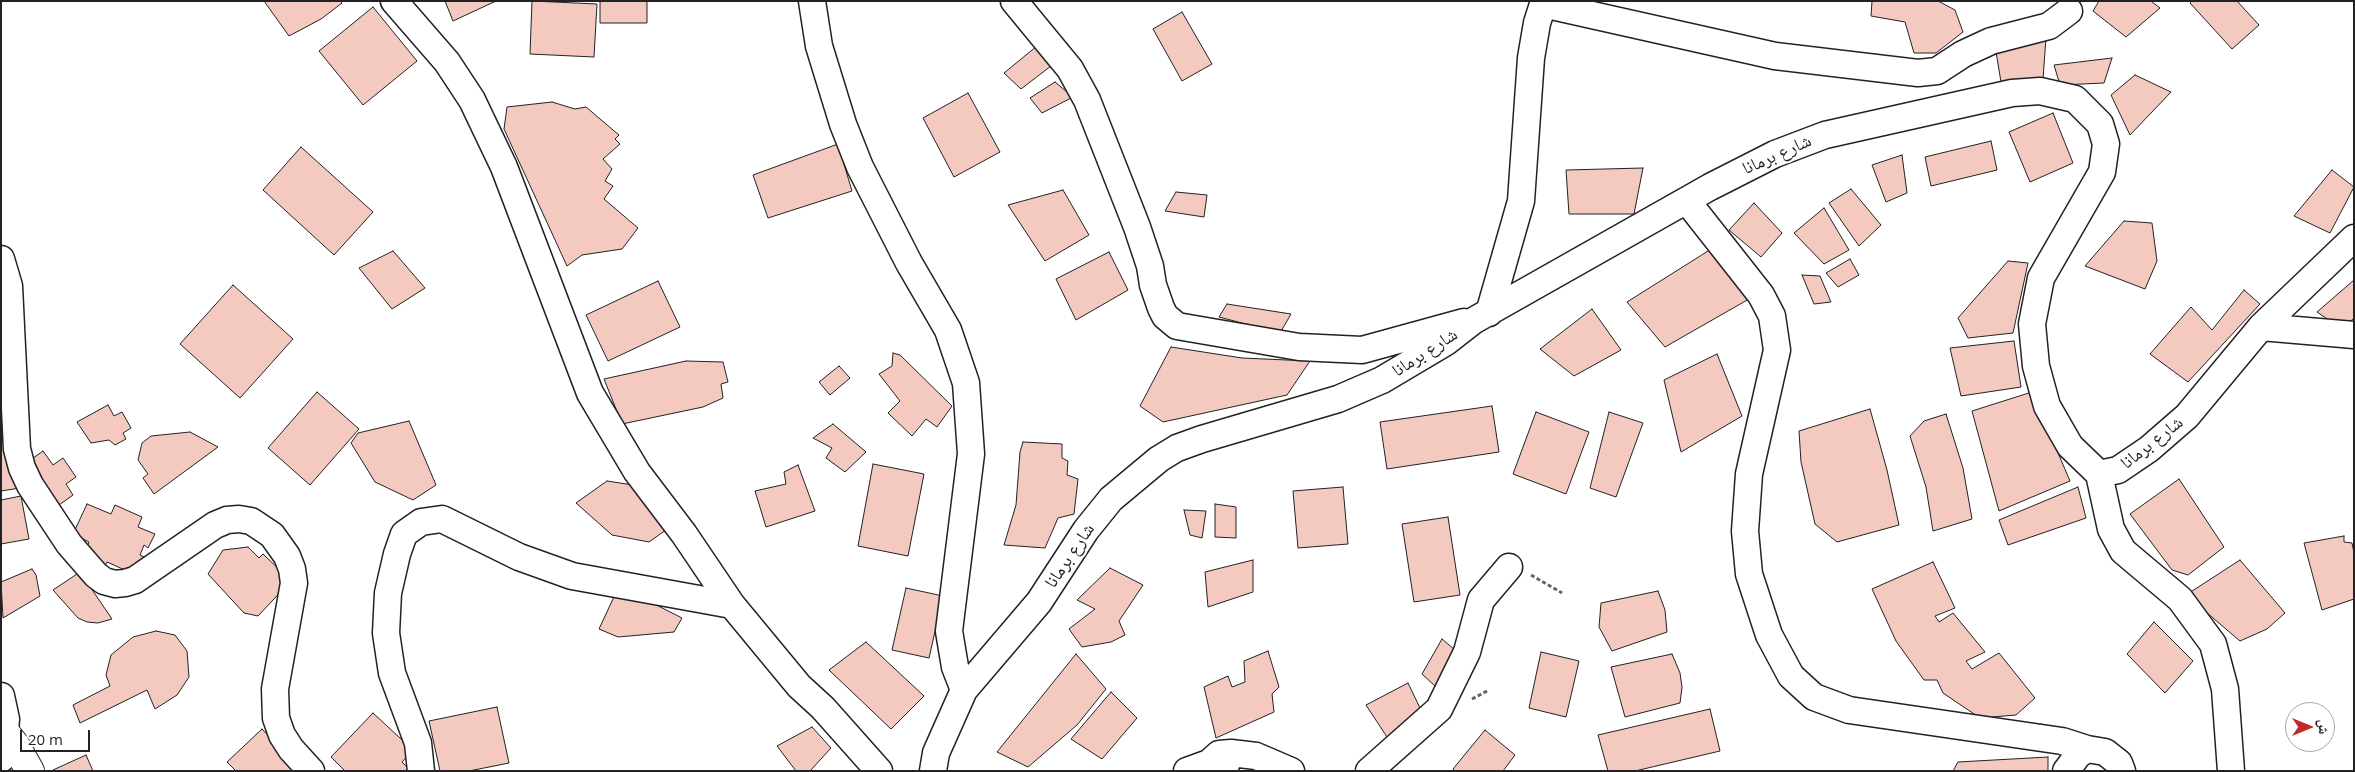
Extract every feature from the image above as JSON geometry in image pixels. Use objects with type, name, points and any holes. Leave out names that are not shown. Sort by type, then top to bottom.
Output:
[{"type":"main road","points":[[6,741],[30,771]]},
{"type":"street","points":[[394,1],[447,62],[472,100],[504,167],[590,393],[637,472],[684,534],[732,605],[799,686],[823,708],[879,771]]},
{"type":"street","points":[[812,1],[819,46],[846,133],[860,167],[909,263],[948,330],[966,383],[971,454],[949,631],[955,667],[964,690]]},
{"type":"street","points":[[1014,1],[1070,69],[1087,100],[1137,227],[1150,266],[1153,285],[1165,316],[1177,326],[1299,347],[1362,350],[1481,317],[1521,201],[1531,58],[1537,22],[1543,3],[1775,56],[1918,73],[1937,71],[1963,54],[1991,41],[2049,26],[2069,11]]},
{"type":"street","points":[[1937,71],[1972,102]]},
{"type":"street","name":"شارع برمانا","points":[[933,771],[936,753],[964,690],[1039,602],[1086,530],[1111,499],[1159,459],[1177,448],[1202,439],[1338,399],[1382,380],[1446,342],[1481,317],[1687,201],[1710,186],[1775,154],[1825,134],[2012,93],[2040,90],[2075,99],[2100,124],[2106,144],[2102,172],[2041,278],[2032,324],[2036,366],[2047,406],[2070,446],[2099,474],[2118,470],[2149,449],[2187,416],[2261,327],[2354,238]]},
{"type":"street","points":[[1687,201],[1761,295],[1772,316],[1777,350],[1750,474],[1745,530],[1749,574],[1770,635],[1791,676],[1814,697],[1849,710],[2062,741],[2087,749],[2105,752],[2119,762],[2122,771]]},
{"type":"street","points":[[1,259],[5,266],[9,286],[17,449],[22,468],[30,485],[69,544],[96,575],[104,581],[115,584],[125,584],[135,580],[215,525],[227,520],[252,521],[272,535],[287,556],[292,569],[294,584],[274,689],[276,718],[282,735],[291,749],[311,771]]},
{"type":"street","points":[[2261,327],[2354,335]]},
{"type":"street","points":[[2099,474],[2111,529],[2123,551],[2180,599],[2213,644],[2225,689],[2231,771]]},
{"type":"street","points":[[421,771],[418,743],[392,673],[386,633],[388,593],[397,554],[404,534],[421,522],[442,519],[519,557],[572,576],[732,605]]},
{"type":"street","points":[[1369,771],[1439,709],[1467,652],[1481,600],[1509,567]]},
{"type":"street","points":[[1,696],[5,711],[6,741]]},
{"type":"street","points":[[2066,771],[2078,756],[2087,749]]},
{"type":"street","points":[[1198,767],[1219,754],[1231,753],[1256,756],[1291,771]]},
{"type":"street","points":[[1198,767],[1244,766],[1264,771]]},
{"type":"path","points":[[1509,567],[1536,577],[1562,593]]},
{"type":"building","points":[[264,1],[340,1],[342,3],[321,19],[289,36]]},
{"type":"building","points":[[445,1],[496,1],[453,21]]},
{"type":"building","points":[[532,1],[597,4],[594,57],[530,54]]},
{"type":"building","points":[[600,1],[647,1],[647,23],[600,23]]},
{"type":"building","points":[[1872,1],[1938,1],[1955,10],[1963,32],[1936,53],[1914,53],[1905,22],[1871,16]]},
{"type":"building","points":[[2099,1],[2151,1],[2160,8],[2126,37],[2093,11]]},
{"type":"building","points":[[2192,1],[2237,1],[2259,25],[2232,49],[2190,3]]},
{"type":"building","points":[[373,7],[417,61],[363,105],[319,51]]},
{"type":"building","points":[[1182,12],[1212,64],[1182,81],[1153,29]]},
{"type":"building","points":[[2046,38],[2043,79],[2002,88],[1996,52]]},
{"type":"building","points":[[1037,46],[1051,66],[1021,89],[1004,73]]},
{"type":"building","points":[[2112,58],[2104,83],[2060,85],[2054,65]]},
{"type":"building","points":[[2135,75],[2171,92],[2130,135],[2111,95]]},
{"type":"building","points":[[1055,82],[1073,97],[1042,113],[1030,98]]},
{"type":"building","points":[[968,93],[1000,152],[954,177],[923,118]]},
{"type":"building","points":[[552,102],[575,109],[586,107],[619,135],[615,139],[620,144],[603,159],[612,169],[605,181],[613,186],[604,199],[638,228],[622,249],[582,255],[567,266],[504,129],[507,107]]},
{"type":"building","points":[[2053,113],[2073,163],[2030,182],[2009,132]]},
{"type":"building","points":[[1991,141],[1997,170],[1931,186],[1925,157]]},
{"type":"building","points":[[838,144],[852,191],[768,218],[753,175]]},
{"type":"building","points":[[301,147],[373,212],[334,255],[263,190]]},
{"type":"building","points":[[1902,155],[1907,193],[1886,202],[1872,165]]},
{"type":"building","points":[[1643,168],[1634,214],[1569,214],[1566,170]]},
{"type":"building","points":[[2332,170],[2354,187],[2330,233],[2294,216]]},
{"type":"building","points":[[1851,189],[1881,225],[1859,246],[1829,203]]},
{"type":"building","points":[[1063,190],[1089,235],[1045,261],[1008,205]]},
{"type":"building","points":[[1176,192],[1207,195],[1204,217],[1165,211]]},
{"type":"building","points":[[1754,203],[1782,233],[1761,257],[1729,230]]},
{"type":"building","points":[[1824,208],[1849,250],[1824,264],[1794,233]]},
{"type":"building","points":[[2124,221],[2152,223],[2157,261],[2145,289],[2085,266]]},
{"type":"building","points":[[1716,246],[1749,299],[1665,347],[1627,302]]},
{"type":"building","points":[[393,251],[425,288],[392,309],[359,268]]},
{"type":"building","points":[[1109,252],[1128,290],[1076,320],[1056,279]]},
{"type":"building","points":[[1850,259],[1859,275],[1838,287],[1826,273]]},
{"type":"building","points":[[2008,261],[2028,263],[2013,333],[1968,338],[1958,318]]},
{"type":"building","points":[[1802,275],[1820,276],[1831,302],[1814,304]]},
{"type":"building","points":[[2354,280],[2354,318],[2342,329],[2317,312]]},
{"type":"building","points":[[658,281],[680,327],[608,361],[586,315]]},
{"type":"building","points":[[233,285],[293,339],[240,398],[180,344]]},
{"type":"building","points":[[2244,290],[2260,304],[2188,382],[2150,354],[2191,307],[2212,330]]},
{"type":"building","points":[[1227,304],[1291,314],[1280,333],[1219,317]]},
{"type":"building","points":[[1592,309],[1621,350],[1574,376],[1540,349]]},
{"type":"building","points":[[2014,341],[2021,387],[1961,396],[1950,348]]},
{"type":"building","points":[[1171,347],[1242,358],[1310,361],[1287,395],[1163,422],[1140,406]]},
{"type":"building","points":[[893,353],[900,355],[952,406],[937,427],[926,419],[912,436],[888,413],[900,401],[879,374],[892,366]]},
{"type":"building","points":[[1717,354],[1742,416],[1681,452],[1664,380]]},
{"type":"building","points":[[686,361],[723,362],[728,382],[721,384],[723,398],[703,407],[622,424],[604,379]]},
{"type":"building","points":[[839,366],[850,378],[830,395],[819,382]]},
{"type":"building","points":[[317,392],[359,429],[310,485],[268,448]]},
{"type":"building","points":[[2032,392],[2070,481],[1999,511],[1972,411]]},
{"type":"building","points":[[108,405],[114,416],[122,412],[131,428],[123,433],[126,439],[115,445],[109,440],[91,443],[77,422]]},
{"type":"building","points":[[1492,406],[1499,452],[1387,469],[1380,422]]},
{"type":"building","points":[[1870,409],[1887,470],[1899,525],[1837,542],[1815,524],[1801,462],[1799,431]]},
{"type":"building","points":[[1536,412],[1589,432],[1566,494],[1513,474]]},
{"type":"building","points":[[1609,412],[1643,423],[1616,497],[1590,488]]},
{"type":"building","points":[[1946,414],[1963,468],[1972,519],[1933,531],[1926,487],[1910,436],[1924,421]]},
{"type":"building","points":[[409,421],[436,485],[413,500],[375,482],[351,443],[358,433]]},
{"type":"building","points":[[833,424],[866,452],[845,472],[826,458],[832,448],[813,438]]},
{"type":"building","points":[[190,432],[218,447],[154,494],[143,478],[148,474],[138,460],[142,443],[151,436]]},
{"type":"building","points":[[12,435],[20,488],[1,491],[1,437]]},
{"type":"building","points":[[1023,442],[1062,444],[1062,458],[1068,461],[1067,475],[1078,479],[1074,514],[1058,518],[1045,548],[1004,545],[1016,505],[1020,452]]},
{"type":"building","points":[[43,451],[53,465],[63,458],[76,477],[66,484],[73,495],[59,505],[29,461]]},
{"type":"building","points":[[873,464],[924,474],[908,556],[858,546]]},
{"type":"building","points":[[798,465],[815,511],[766,527],[755,491],[786,484],[784,472]]},
{"type":"building","points":[[2179,479],[2224,547],[2188,575],[2172,570],[2130,514]]},
{"type":"building","points":[[607,481],[633,485],[666,530],[649,542],[612,535],[576,503]]},
{"type":"building","points":[[1343,487],[1348,544],[1298,548],[1293,491]]},
{"type":"building","points":[[2078,487],[2086,518],[2008,545],[1999,520]]},
{"type":"building","points":[[21,496],[29,539],[1,544],[1,500]]},
{"type":"building","points":[[87,504],[111,514],[115,505],[142,517],[138,527],[155,534],[148,548],[144,545],[140,555],[144,557],[136,575],[107,562],[105,566],[83,556],[89,542],[73,534]]},
{"type":"building","points":[[1215,504],[1236,507],[1236,538],[1215,537]]},
{"type":"building","points":[[1184,510],[1206,511],[1202,538],[1190,535]]},
{"type":"building","points":[[1448,517],[1460,595],[1414,602],[1402,524]]},
{"type":"building","points":[[2344,536],[2344,542],[2352,543],[2354,553],[2354,599],[2322,610],[2304,543]]},
{"type":"building","points":[[248,547],[259,558],[263,554],[283,573],[288,584],[258,616],[244,613],[208,574],[223,550]]},
{"type":"building","points":[[1253,560],[1253,592],[1208,607],[1205,572]]},
{"type":"building","points":[[2240,560],[2285,613],[2267,629],[2240,641],[2186,595]]},
{"type":"building","points":[[1933,562],[1955,608],[1935,616],[1939,622],[1953,613],[1985,652],[1966,661],[1972,669],[1999,653],[2035,698],[2016,715],[1980,718],[1943,693],[1937,680],[1924,680],[1896,641],[1872,589]]},
{"type":"building","points":[[1110,568],[1143,585],[1119,621],[1125,635],[1111,642],[1082,647],[1069,629],[1095,609],[1077,600]]},
{"type":"building","points":[[32,569],[36,575],[40,596],[3,618],[1,582]]},
{"type":"building","points":[[80,572],[112,619],[98,623],[87,622],[78,618],[53,590]]},
{"type":"building","points":[[619,586],[682,618],[674,632],[618,637],[599,629]]},
{"type":"building","points":[[906,588],[943,596],[929,658],[892,650]]},
{"type":"building","points":[[1658,591],[1665,610],[1667,632],[1612,651],[1599,627],[1601,603]]},
{"type":"building","points":[[2154,622],[2193,661],[2165,693],[2127,654]]},
{"type":"building","points":[[156,631],[175,635],[187,651],[189,677],[177,695],[155,709],[147,690],[80,723],[73,705],[110,686],[106,675],[111,655],[133,637]]},
{"type":"building","points":[[1442,639],[1455,650],[1435,686],[1422,674]]},
{"type":"building","points":[[866,642],[924,696],[891,729],[829,670]]},
{"type":"building","points":[[1268,651],[1279,687],[1272,694],[1274,712],[1216,738],[1204,687],[1228,676],[1232,687],[1245,682],[1244,661]]},
{"type":"building","points":[[1541,652],[1579,661],[1566,717],[1529,708]]},
{"type":"building","points":[[1076,654],[1106,689],[1077,725],[1028,767],[997,752]]},
{"type":"building","points":[[1672,654],[1680,673],[1682,687],[1680,703],[1625,717],[1611,667]]},
{"type":"building","points":[[1408,683],[1420,708],[1387,737],[1366,705]]},
{"type":"building","points":[[1111,692],[1137,718],[1102,759],[1071,739]]},
{"type":"building","points":[[497,707],[509,763],[469,771],[440,771],[429,721]]},
{"type":"building","points":[[1710,709],[1720,751],[1635,771],[1608,771],[1598,735]]},
{"type":"building","points":[[373,713],[413,750],[402,762],[408,768],[406,771],[345,771],[331,757]]},
{"type":"building","points":[[812,727],[831,748],[810,771],[796,771],[777,746]]},
{"type":"building","points":[[262,729],[302,771],[236,771],[227,762]]},
{"type":"building","points":[[1485,730],[1515,755],[1503,771],[1455,771],[1453,769]]},
{"type":"building","points":[[86,755],[93,771],[53,771],[53,770]]},
{"type":"building","points":[[2048,757],[2048,771],[1953,771],[1958,762]]}]
